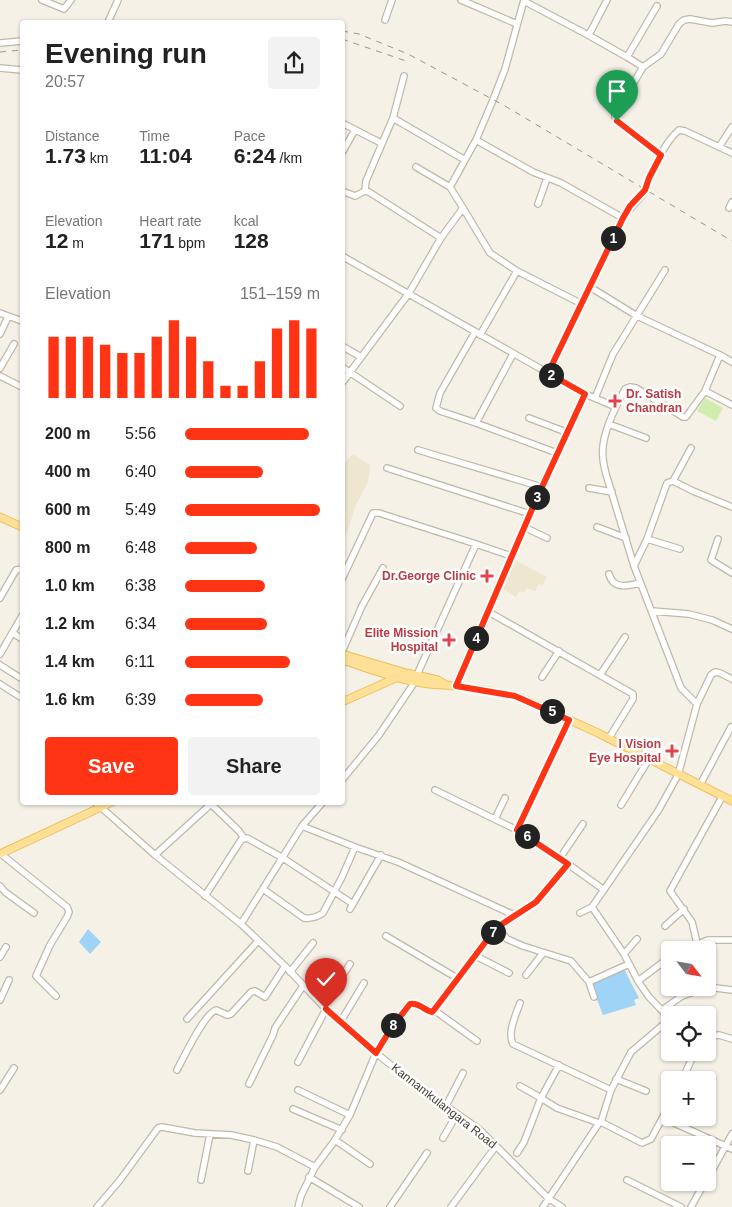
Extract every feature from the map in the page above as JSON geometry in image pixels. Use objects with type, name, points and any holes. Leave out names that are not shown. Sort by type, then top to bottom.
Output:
[{"type":"main road","points":[[0,517],[20,526]]},
{"type":"main road","points":[[345,654],[406,673],[414,681]]},
{"type":"main road","points":[[345,661],[414,681],[515,696],[609,738],[732,801]]},
{"type":"main road","points":[[345,701],[398,677]]},
{"type":"main road","points":[[1,854],[98,805]]},
{"type":"street","points":[[42,0],[64,9],[71,0]]},
{"type":"street","points":[[109,20],[118,0]]},
{"type":"street","points":[[385,20],[392,0]]},
{"type":"street","points":[[461,0],[517,24]]},
{"type":"street","points":[[588,35],[607,0]]},
{"type":"street","points":[[450,187],[476,140],[506,69],[524,1],[643,67]]},
{"type":"street","points":[[627,57],[657,6]]},
{"type":"street","points":[[661,155],[614,117],[643,67],[661,54],[679,24],[684,20],[690,19],[712,23],[732,22]]},
{"type":"street","points":[[0,43],[20,41]]},
{"type":"street","points":[[0,68],[20,70]]},
{"type":"street","points":[[345,191],[355,196],[364,191],[366,181],[393,118],[404,76]]},
{"type":"street","points":[[393,118],[465,160]]},
{"type":"street","points":[[345,125],[382,143]]},
{"type":"street","points":[[719,147],[732,127]]},
{"type":"street","points":[[345,147],[355,130]]},
{"type":"street","points":[[548,373],[623,218],[630,206],[645,190],[649,178],[674,134],[679,130],[685,131],[732,153]]},
{"type":"street","points":[[476,140],[533,172],[561,183],[623,218]]},
{"type":"street","points":[[416,167],[450,187],[490,253],[517,271],[582,304]]},
{"type":"street","points":[[538,204],[547,178]]},
{"type":"street","points":[[364,191],[377,196],[441,238]]},
{"type":"street","points":[[345,379],[409,293],[441,238],[463,208]]},
{"type":"street","points":[[345,258],[585,394],[616,407]]},
{"type":"street","points":[[595,398],[613,354],[665,270]]},
{"type":"street","points":[[517,271],[440,393],[436,408],[557,453]]},
{"type":"street","points":[[590,287],[637,316],[732,362]]},
{"type":"street","points":[[0,313],[20,320]]},
{"type":"street","points":[[0,334],[8,317]]},
{"type":"street","points":[[0,368],[14,344]]},
{"type":"street","points":[[345,348],[361,357]]},
{"type":"street","points":[[476,423],[513,354]]},
{"type":"street","points":[[697,704],[681,688],[640,582],[602,458],[609,424],[626,389],[630,387],[636,388],[682,417],[688,415],[705,391],[720,355]]},
{"type":"street","points":[[345,369],[400,406]]},
{"type":"street","points":[[0,376],[20,386]]},
{"type":"street","points":[[705,391],[732,405]]},
{"type":"street","points":[[456,686],[542,486],[585,394]]},
{"type":"street","points":[[529,418],[566,432]]},
{"type":"street","points":[[609,424],[646,438]]},
{"type":"street","points":[[634,566],[648,538],[667,483],[673,480],[691,448]]},
{"type":"street","points":[[418,450],[542,486]]},
{"type":"street","points":[[387,468],[530,514]]},
{"type":"street","points":[[673,480],[693,491],[732,507]]},
{"type":"street","points":[[589,488],[612,492]]},
{"type":"street","points":[[345,573],[373,513],[512,556]]},
{"type":"street","points":[[597,527],[626,538]]},
{"type":"street","points":[[524,528],[547,538]]},
{"type":"street","points":[[648,538],[680,549]]},
{"type":"street","points":[[718,539],[711,560],[732,572]]},
{"type":"street","points":[[345,776],[379,736],[414,681],[476,544]]},
{"type":"street","points":[[345,646],[362,606],[383,568]]},
{"type":"street","points":[[0,598],[16,570],[20,569]]},
{"type":"street","points":[[609,574],[611,580],[616,584],[626,587],[640,582]]},
{"type":"street","points":[[487,611],[633,694],[633,699],[609,738]]},
{"type":"street","points":[[652,611],[689,614],[712,620],[732,629]]},
{"type":"street","points":[[0,654],[20,619]]},
{"type":"street","points":[[12,632],[20,638]]},
{"type":"street","points":[[600,675],[625,637]]},
{"type":"street","points":[[542,677],[559,651]]},
{"type":"street","points":[[0,665],[20,678]]},
{"type":"street","points":[[580,913],[592,907],[658,811],[678,775],[697,704],[711,675],[715,672],[732,679]]},
{"type":"street","points":[[0,684],[20,697]]},
{"type":"street","points":[[517,830],[569,720]]},
{"type":"street","points":[[700,785],[731,727]]},
{"type":"street","points":[[621,805],[649,759]]},
{"type":"street","points":[[435,790],[517,830],[604,890]]},
{"type":"street","points":[[697,941],[692,922],[670,891],[722,796]]},
{"type":"street","points":[[495,819],[505,798]]},
{"type":"street","name":"Kannamkulangara Road","points":[[98,805],[155,855],[241,924],[285,966],[324,1008],[376,1053],[479,1129],[548,1198],[562,1207]]},
{"type":"street","points":[[155,855],[208,805]]},
{"type":"street","points":[[212,805],[244,838],[282,858],[352,906],[380,856]]},
{"type":"street","points":[[241,924],[302,826],[320,805]]},
{"type":"street","points":[[560,858],[583,824]]},
{"type":"street","points":[[302,826],[398,862],[514,916]]},
{"type":"street","points":[[205,896],[244,838]]},
{"type":"street","points":[[263,889],[304,918],[311,919],[323,913],[355,847]]},
{"type":"street","points":[[1,854],[67,907],[69,912],[50,945],[36,976],[56,996]]},
{"type":"street","points":[[298,1207],[309,1177],[342,1130],[350,1115],[376,1053],[392,1027],[410,1004],[415,1004],[432,1012],[496,928],[536,902],[568,864]]},
{"type":"street","points":[[0,886],[5,892],[34,913]]},
{"type":"street","points":[[592,907],[624,954],[649,998],[661,1009]]},
{"type":"street","points":[[665,926],[684,909]]},
{"type":"street","points":[[496,928],[507,939],[543,953],[571,961],[589,982],[594,997]]},
{"type":"street","points":[[386,936],[457,978]]},
{"type":"street","points":[[624,954],[637,939]]},
{"type":"street","points":[[704,941],[732,940]]},
{"type":"street","points":[[187,1019],[258,941]]},
{"type":"street","points":[[290,972],[313,943]]},
{"type":"street","points":[[0,957],[6,947]]},
{"type":"street","points":[[526,975],[543,953]]},
{"type":"street","points":[[474,955],[509,973]]},
{"type":"street","points":[[298,1062],[324,1008],[350,964]]},
{"type":"street","points":[[589,982],[630,964]]},
{"type":"street","points":[[638,981],[661,964]]},
{"type":"street","points":[[177,1070],[194,1038],[211,1013],[216,1010],[227,1015],[231,1014],[251,992],[256,991],[265,997],[285,966]]},
{"type":"street","points":[[0,1000],[9,980]]},
{"type":"street","points":[[341,1021],[364,983]]},
{"type":"street","points":[[249,1084],[274,1035],[274,1028],[303,986]]},
{"type":"street","points":[[716,988],[732,990]]},
{"type":"street","points":[[668,1006],[682,996]]},
{"type":"street","points":[[520,1003],[511,1033],[510,1039],[513,1044],[611,1090]]},
{"type":"street","points":[[434,1010],[477,1041]]},
{"type":"street","points":[[543,1207],[600,1123],[611,1090],[631,1052],[661,1027]]},
{"type":"street","points":[[716,1036],[732,1039]]},
{"type":"street","points":[[517,1152],[524,1142],[541,1098],[560,1065]]},
{"type":"street","points":[[0,1090],[14,1068]]},
{"type":"street","points":[[446,1106],[463,1073]]},
{"type":"street","points":[[616,1079],[646,1091]]},
{"type":"street","points":[[520,1086],[557,1108],[600,1123],[642,1143],[652,1139],[661,1123]]},
{"type":"street","points":[[298,1090],[350,1115]]},
{"type":"street","points":[[293,1109],[342,1130]]},
{"type":"street","points":[[443,1138],[457,1114]]},
{"type":"street","points":[[682,1126],[729,1147]]},
{"type":"street","points":[[97,1207],[120,1180],[158,1128],[162,1127],[230,1135],[254,1140],[277,1147],[315,1167]]},
{"type":"street","points":[[201,1180],[210,1134]]},
{"type":"street","points":[[716,1166],[729,1147],[732,1134]]},
{"type":"street","points":[[248,1171],[254,1140]]},
{"type":"street","points":[[334,1140],[370,1164]]},
{"type":"street","points":[[452,1207],[496,1146]]},
{"type":"street","points":[[390,1207],[427,1153]]},
{"type":"street","points":[[309,1177],[358,1207]]},
{"type":"street","points":[[627,1180],[681,1207]]},
{"type":"street","points":[[691,1207],[700,1191]]},
{"type":"shaded area","points":[[353,454],[370,465],[368,482],[356,505],[345,538],[345,462]]},
{"type":"shaded area","points":[[517,561],[547,577],[542,586],[539,584],[535,591],[527,588],[524,593],[520,591],[516,597],[501,588]]},
{"type":"green space","points":[[705,398],[723,408],[716,421],[697,411]]},
{"type":"water","points":[[88,929],[101,942],[90,954],[79,942]]},
{"type":"water","points":[[624,969],[639,998],[634,1000],[636,1005],[603,1015],[591,984]]},
{"type":"railway","points":[[345,32],[359,34],[408,54],[505,106],[732,241]]},
{"type":"railway","points":[[345,40],[409,62]]},
{"type":"railway","points":[[0,52],[20,50]]},
{"type":"place","name":"Dr. Satish Chandran","points":[[615,401]]},
{"type":"place","name":"Dr.George Clinic","points":[[487,576]]},
{"type":"place","name":"Elite Mission Hospital","points":[[449,640]]},
{"type":"place","name":"I Vision Eye Hospital","points":[[672,751]]},
{"type":"route","points":[[326,1009],[376,1053],[406,1007],[412,1003],[432,1012],[496,928],[536,902],[568,864],[547,848],[517,830],[569,720],[515,696],[490,690],[456,686],[566,432],[585,394],[548,373],[623,218],[630,206],[635,203],[645,190],[661,155],[617,121]]}]
